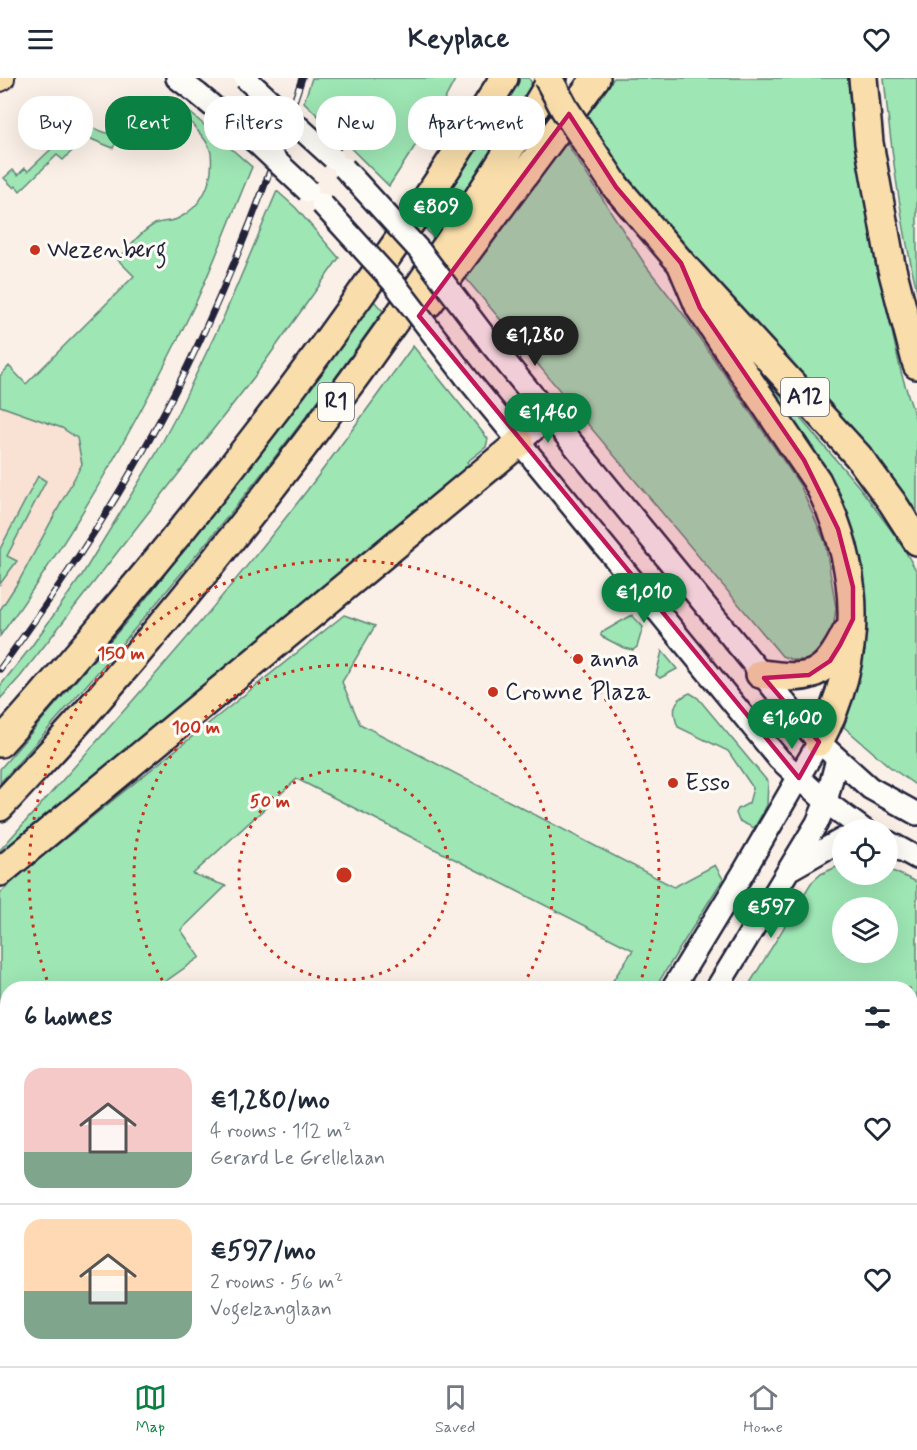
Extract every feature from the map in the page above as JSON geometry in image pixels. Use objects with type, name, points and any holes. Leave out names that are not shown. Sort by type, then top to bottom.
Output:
[{"type":"highway","name":"R1","points":[[0,743],[81,651],[211,495],[301,377],[392,253],[504,78]]},
{"type":"highway","name":"R1","points":[[0,807],[93,705],[214,560],[337,401],[448,244],[550,78]]},
{"type":"highway","name":"A12","points":[[550,78],[564,108],[616,187],[681,263],[858,456],[917,541]]},
{"type":"highway","points":[[93,705],[141,672],[300,477],[596,78]]},
{"type":"highway","points":[[863,78],[870,143],[891,265],[917,365]]},
{"type":"highway","points":[[681,263],[700,308],[804,460],[829,503],[846,555],[853,587],[853,619],[847,663],[841,692],[832,717],[828,750]]},
{"type":"highway","points":[[0,872],[520,442]]},
{"type":"highway","points":[[760,674],[798,677],[819,671],[830,661],[853,619]]},
{"type":"street","points":[[177,78],[258,144],[322,204],[393,282],[466,377],[779,759],[826,802],[849,819]]},
{"type":"street","points":[[245,78],[290,117],[360,185],[420,251],[490,343],[760,674],[828,750],[870,788],[917,814]]},
{"type":"street","points":[[520,442],[550,416]]},
{"type":"street","points":[[677,981],[799,778],[828,750]]},
{"type":"street","points":[[721,981],[791,868],[826,802],[828,750]]},
{"type":"street","points":[[791,868],[832,845]]},
{"type":"street","points":[[898,848],[917,858]]},
{"type":"highlighted area","points":[[569,114],[616,187],[681,263],[700,308],[804,460],[838,529],[853,587],[853,619],[830,661],[809,675],[764,678],[819,742],[799,778],[419,316]]},
{"type":"shaded area","points":[[0,406],[62,428],[77,438],[82,464],[20,579],[0,607]]},
{"type":"green space","points":[[312,78],[456,78],[446,96],[408,96],[408,150],[412,150],[389,186],[353,150],[396,150],[396,96],[316,96],[316,114],[304,102]]},
{"type":"green space","points":[[517,78],[529,78],[532,84],[525,96],[505,96]]},
{"type":"green space","points":[[614,78],[848,78],[850,105],[875,255],[901,372],[917,424],[917,518],[888,474],[783,353],[636,193],[587,114]]},
{"type":"green space","points":[[884,78],[917,78],[917,291],[897,185]]},
{"type":"green space","points":[[192,114],[204,125],[204,138],[192,124]]},
{"type":"green space","points":[[93,128],[105,132],[105,145],[93,140]]},
{"type":"green space","points":[[564,139],[646,266],[681,311],[800,485],[825,542],[836,608],[832,636],[822,651],[807,660],[793,660],[782,656],[463,275]]},
{"type":"green space","points":[[50,150],[73,150],[63,160],[57,155],[20,191],[4,178],[13,170],[18,175],[25,168],[28,171]]},
{"type":"green space","points":[[210,150],[233,150],[252,167],[211,269],[106,474],[55,556],[0,636],[0,610],[20,579],[82,464],[77,438],[62,428],[0,406],[0,376],[9,366],[26,384],[134,276],[118,260],[144,231],[160,222],[174,220],[194,208],[208,183],[211,173]]},
{"type":"green space","points":[[471,150],[491,150],[433,238],[423,225]]},
{"type":"green space","points":[[277,191],[296,208],[339,258],[254,377],[20,677],[0,699],[0,686],[82,575],[156,454],[224,316]]},
{"type":"green space","points":[[373,300],[383,311],[274,458],[159,600],[0,783],[0,769],[140,606]]},
{"type":"green space","points":[[413,346],[488,439],[486,447],[467,462],[470,467],[0,857],[0,850],[156,674],[269,539]]},
{"type":"green space","points":[[752,362],[860,488],[900,542],[917,572],[917,786],[890,767],[844,727],[865,651],[859,652],[864,613],[864,584],[845,509],[832,479]]},
{"type":"green space","points":[[38,476],[46,481],[7,556],[17,561],[0,584],[0,549]]},
{"type":"green space","points":[[344,615],[375,626],[342,682],[360,724],[674,887],[715,865],[723,879],[659,981],[613,981],[633,950],[297,779],[193,874],[226,886],[181,930],[200,957],[166,981],[0,981],[0,893]]},
{"type":"green space","points":[[632,615],[643,627],[637,647],[633,650],[601,636],[601,633]]},
{"type":"green space","points":[[662,651],[677,669],[660,678],[656,675]]},
{"type":"green space","points":[[690,693],[698,698],[768,782],[767,805],[754,828],[739,821],[736,813],[738,809],[749,803],[753,788],[728,751],[678,727],[675,707],[680,699]]},
{"type":"green space","points":[[832,869],[832,885],[898,885],[898,873],[917,882],[917,981],[751,981],[811,883],[821,874]]},
{"type":"railway","points":[[0,669],[61,583],[99,524],[136,464],[176,390],[217,303],[254,215],[302,78]]},
{"type":"place","name":"Wezenberg","points":[[35,250]]},
{"type":"place","name":"anna","points":[[578,659]]},
{"type":"place","name":"Crowne Plaza","points":[[493,692]]},
{"type":"place","name":"Esso","points":[[673,783]]}]
